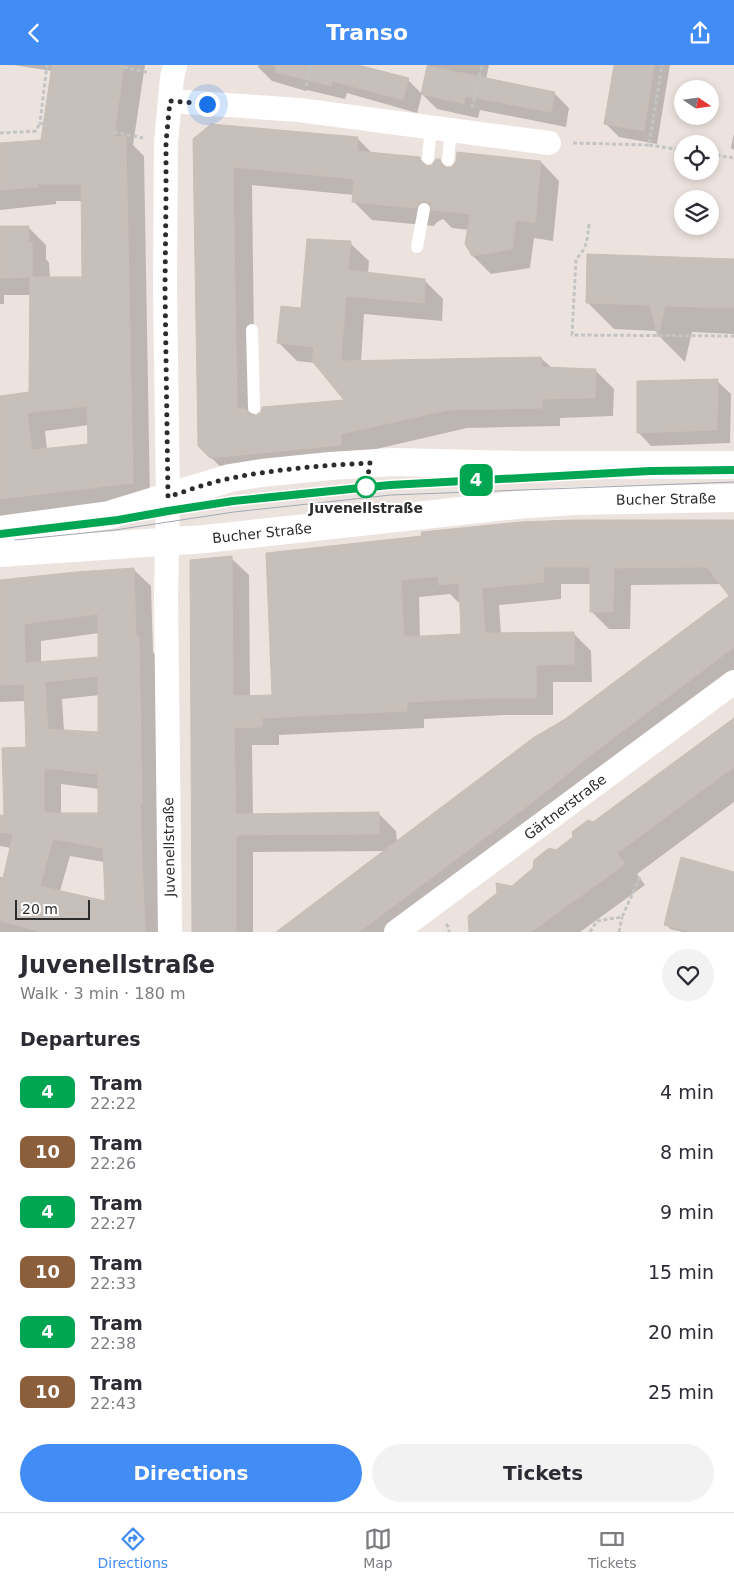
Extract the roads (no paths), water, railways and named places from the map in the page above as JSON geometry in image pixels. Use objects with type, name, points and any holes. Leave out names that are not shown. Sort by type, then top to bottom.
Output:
[{"type":"main road","points":[[0,530],[110,515],[230,478],[283,470],[350,464],[404,462],[524,465],[734,465]]},
{"type":"main road","name":"Bucher Straße","points":[[0,553],[237,536],[516,505],[574,501],[734,498]]},
{"type":"street","name":"Juvenellstraße","points":[[170,932],[165,288],[166,142],[175,65]]},
{"type":"street","points":[[170,101],[299,110],[550,143]]},
{"type":"street","name":"Gärtnerstraße","points":[[396,932],[734,682]]},
{"type":"lane","points":[[428,158],[449,130]]},
{"type":"lane","points":[[448,160],[449,130]]},
{"type":"lane","points":[[417,247],[424,209]]},
{"type":"lane","points":[[252,330],[254,408]]},
{"type":"tram line","points":[[0,534],[118,520],[233,501],[390,485],[650,472],[734,470]]},
{"type":"tram line","name":"4","points":[[0,534],[118,520],[233,501],[390,485],[650,471],[734,470]]},
{"type":"tram line","points":[[15,540],[115,530],[234,512],[391,495],[734,482]]},
{"type":"place","name":"Juvenellstraße","points":[[366,487]]}]
